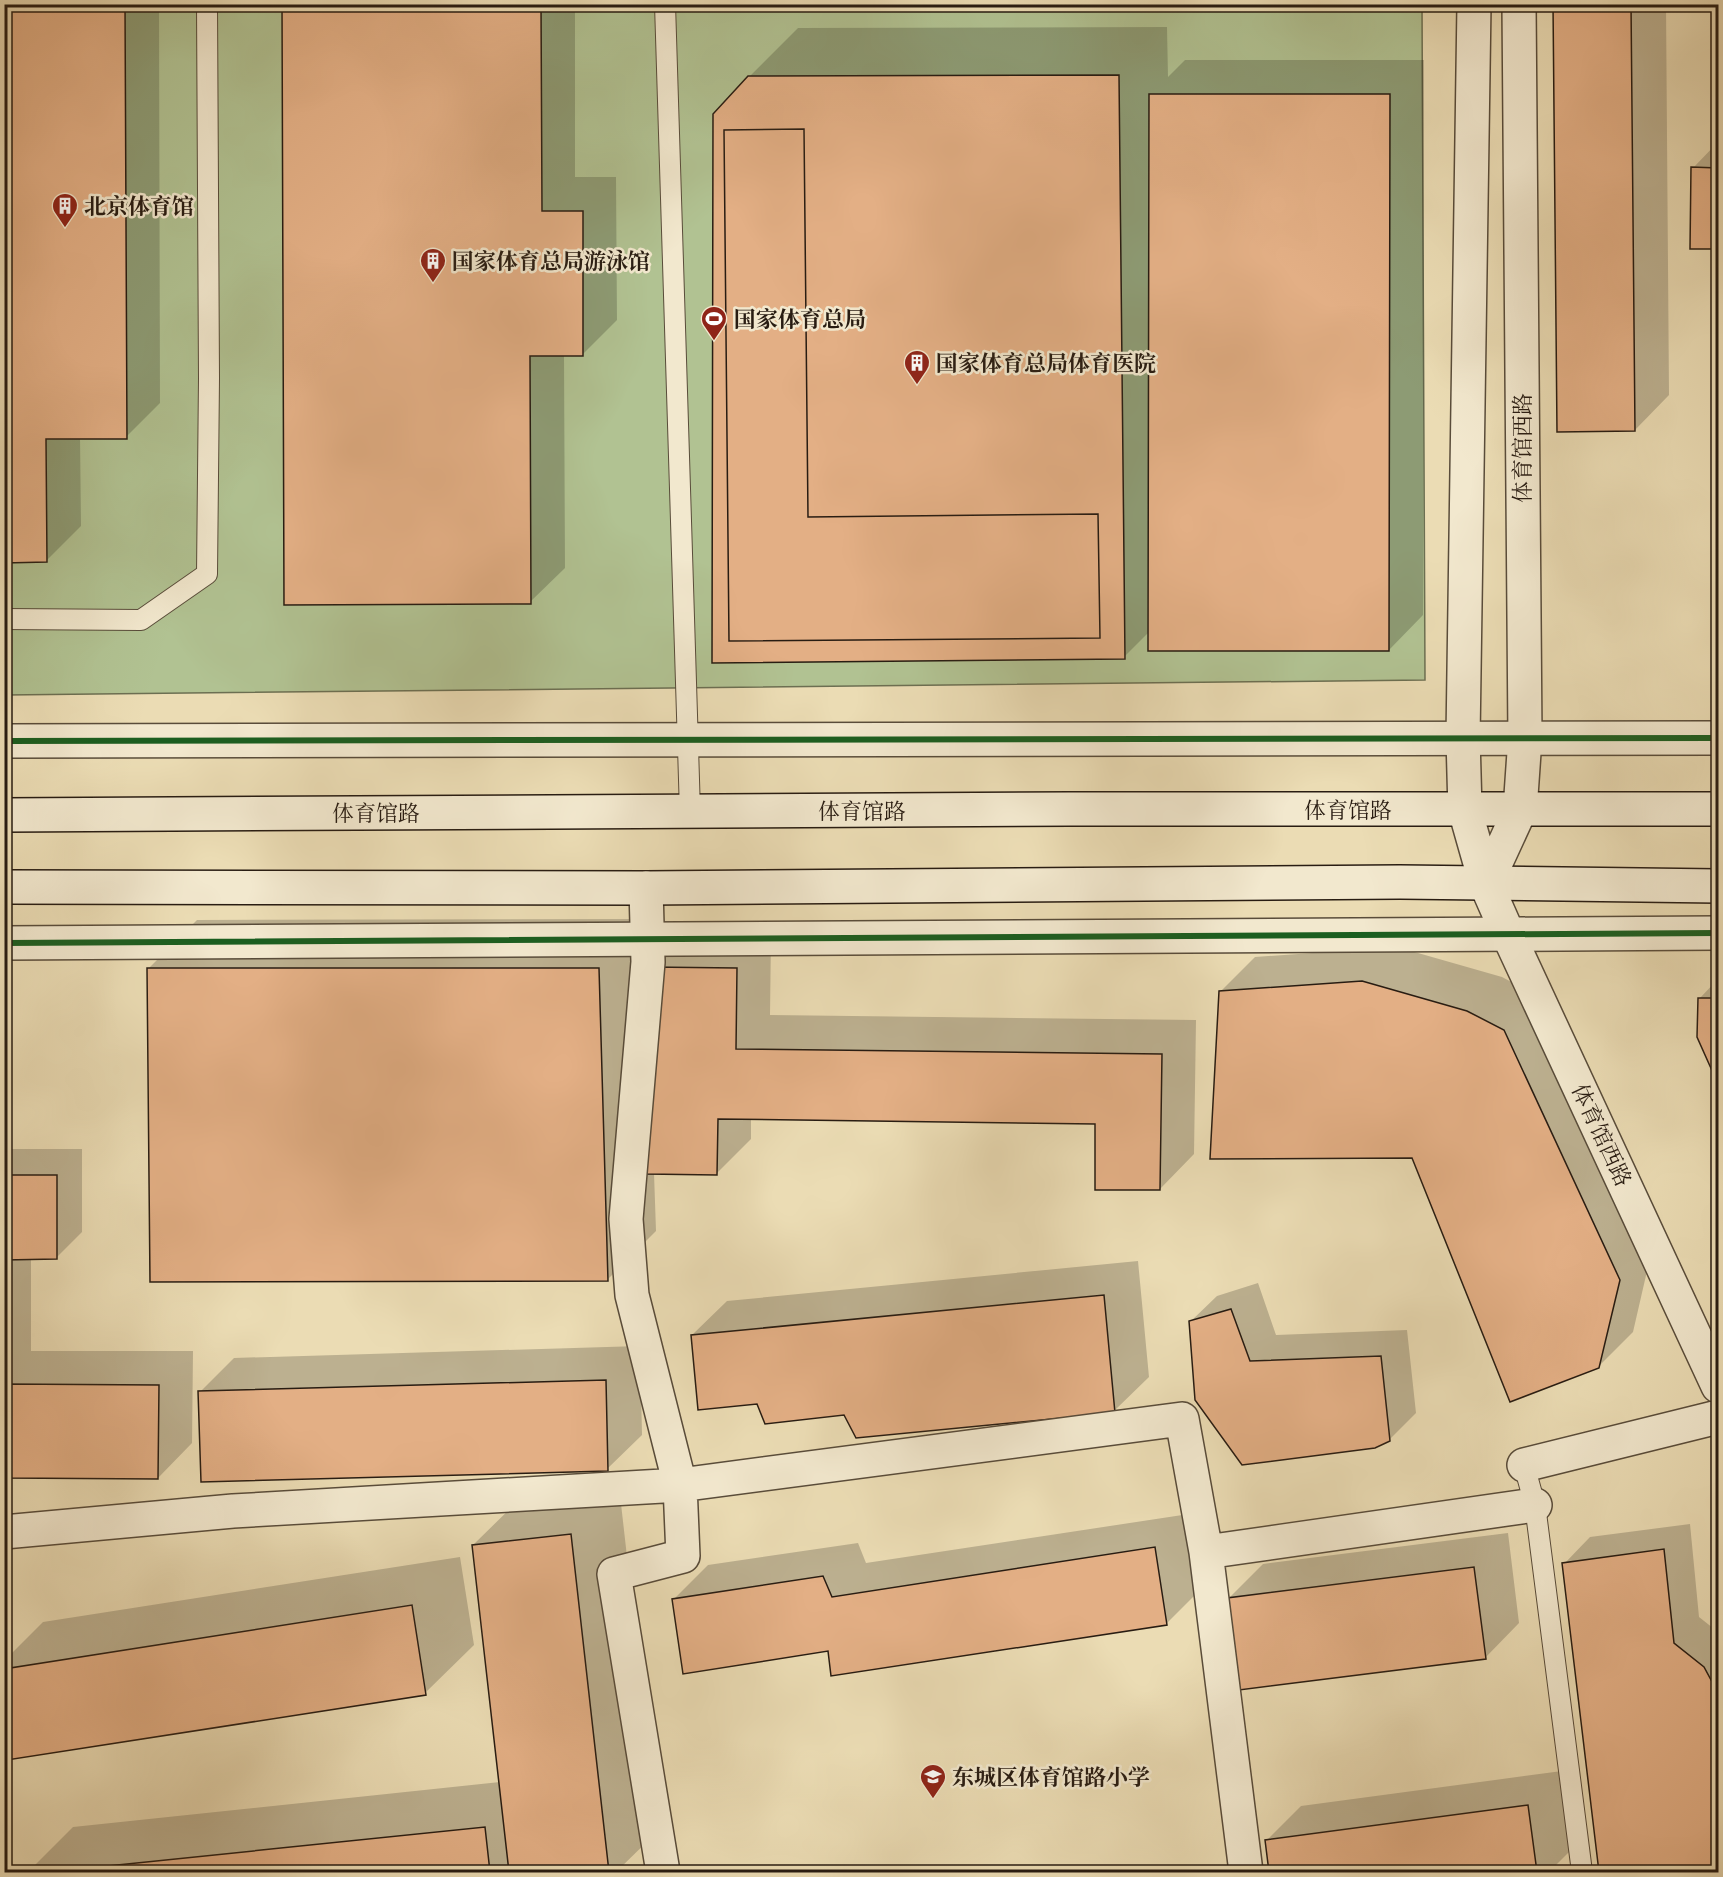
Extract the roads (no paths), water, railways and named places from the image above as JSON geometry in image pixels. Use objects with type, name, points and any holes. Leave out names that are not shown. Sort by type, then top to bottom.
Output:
[{"type":"street","name":"体育馆西路","points":[[1474,4],[1463,738],[1465,810],[1486,884],[1508,934],[1719,1386]]},
{"type":"street","name":"体育馆西路","points":[[1486,884],[1520,810],[1525,738],[1519,4]]},
{"type":"street","points":[[4,741],[1719,738]]},
{"type":"street","name":"体育馆路","points":[[4,815],[1058,809],[1719,809]]},
{"type":"street","points":[[4,887],[646,888],[1400,882],[1719,886]]},
{"type":"street","points":[[646,888],[647,973],[626,1219],[632,1295],[680,1485],[682,1556],[614,1574],[663,1872]]},
{"type":"street","points":[[4,943],[1719,933]]},
{"type":"street","points":[[1524,1465],[1719,1418]]},
{"type":"street","points":[[4,1532],[232,1511],[680,1485],[1182,1419],[1206,1552],[1246,1872]]},
{"type":"street","points":[[1206,1552],[1535,1505]]},
{"type":"lane","points":[[4,619],[141,620],[207,574],[209,378],[207,4]]},
{"type":"lane","points":[[665,4],[690,812]]},
{"type":"lane","points":[[1524,1465],[1535,1505],[1582,1872]]},
{"type":"place","name":"北京体育馆","points":[[65,229]]},
{"type":"place","name":"国家体育总局游泳馆","points":[[433,284]]},
{"type":"place","name":"国家体育总局","points":[[714,342]]},
{"type":"place","name":"国家体育总局体育医院","points":[[917,386]]},
{"type":"place","name":"东城区体育馆路小学","points":[[933,1800]]}]
